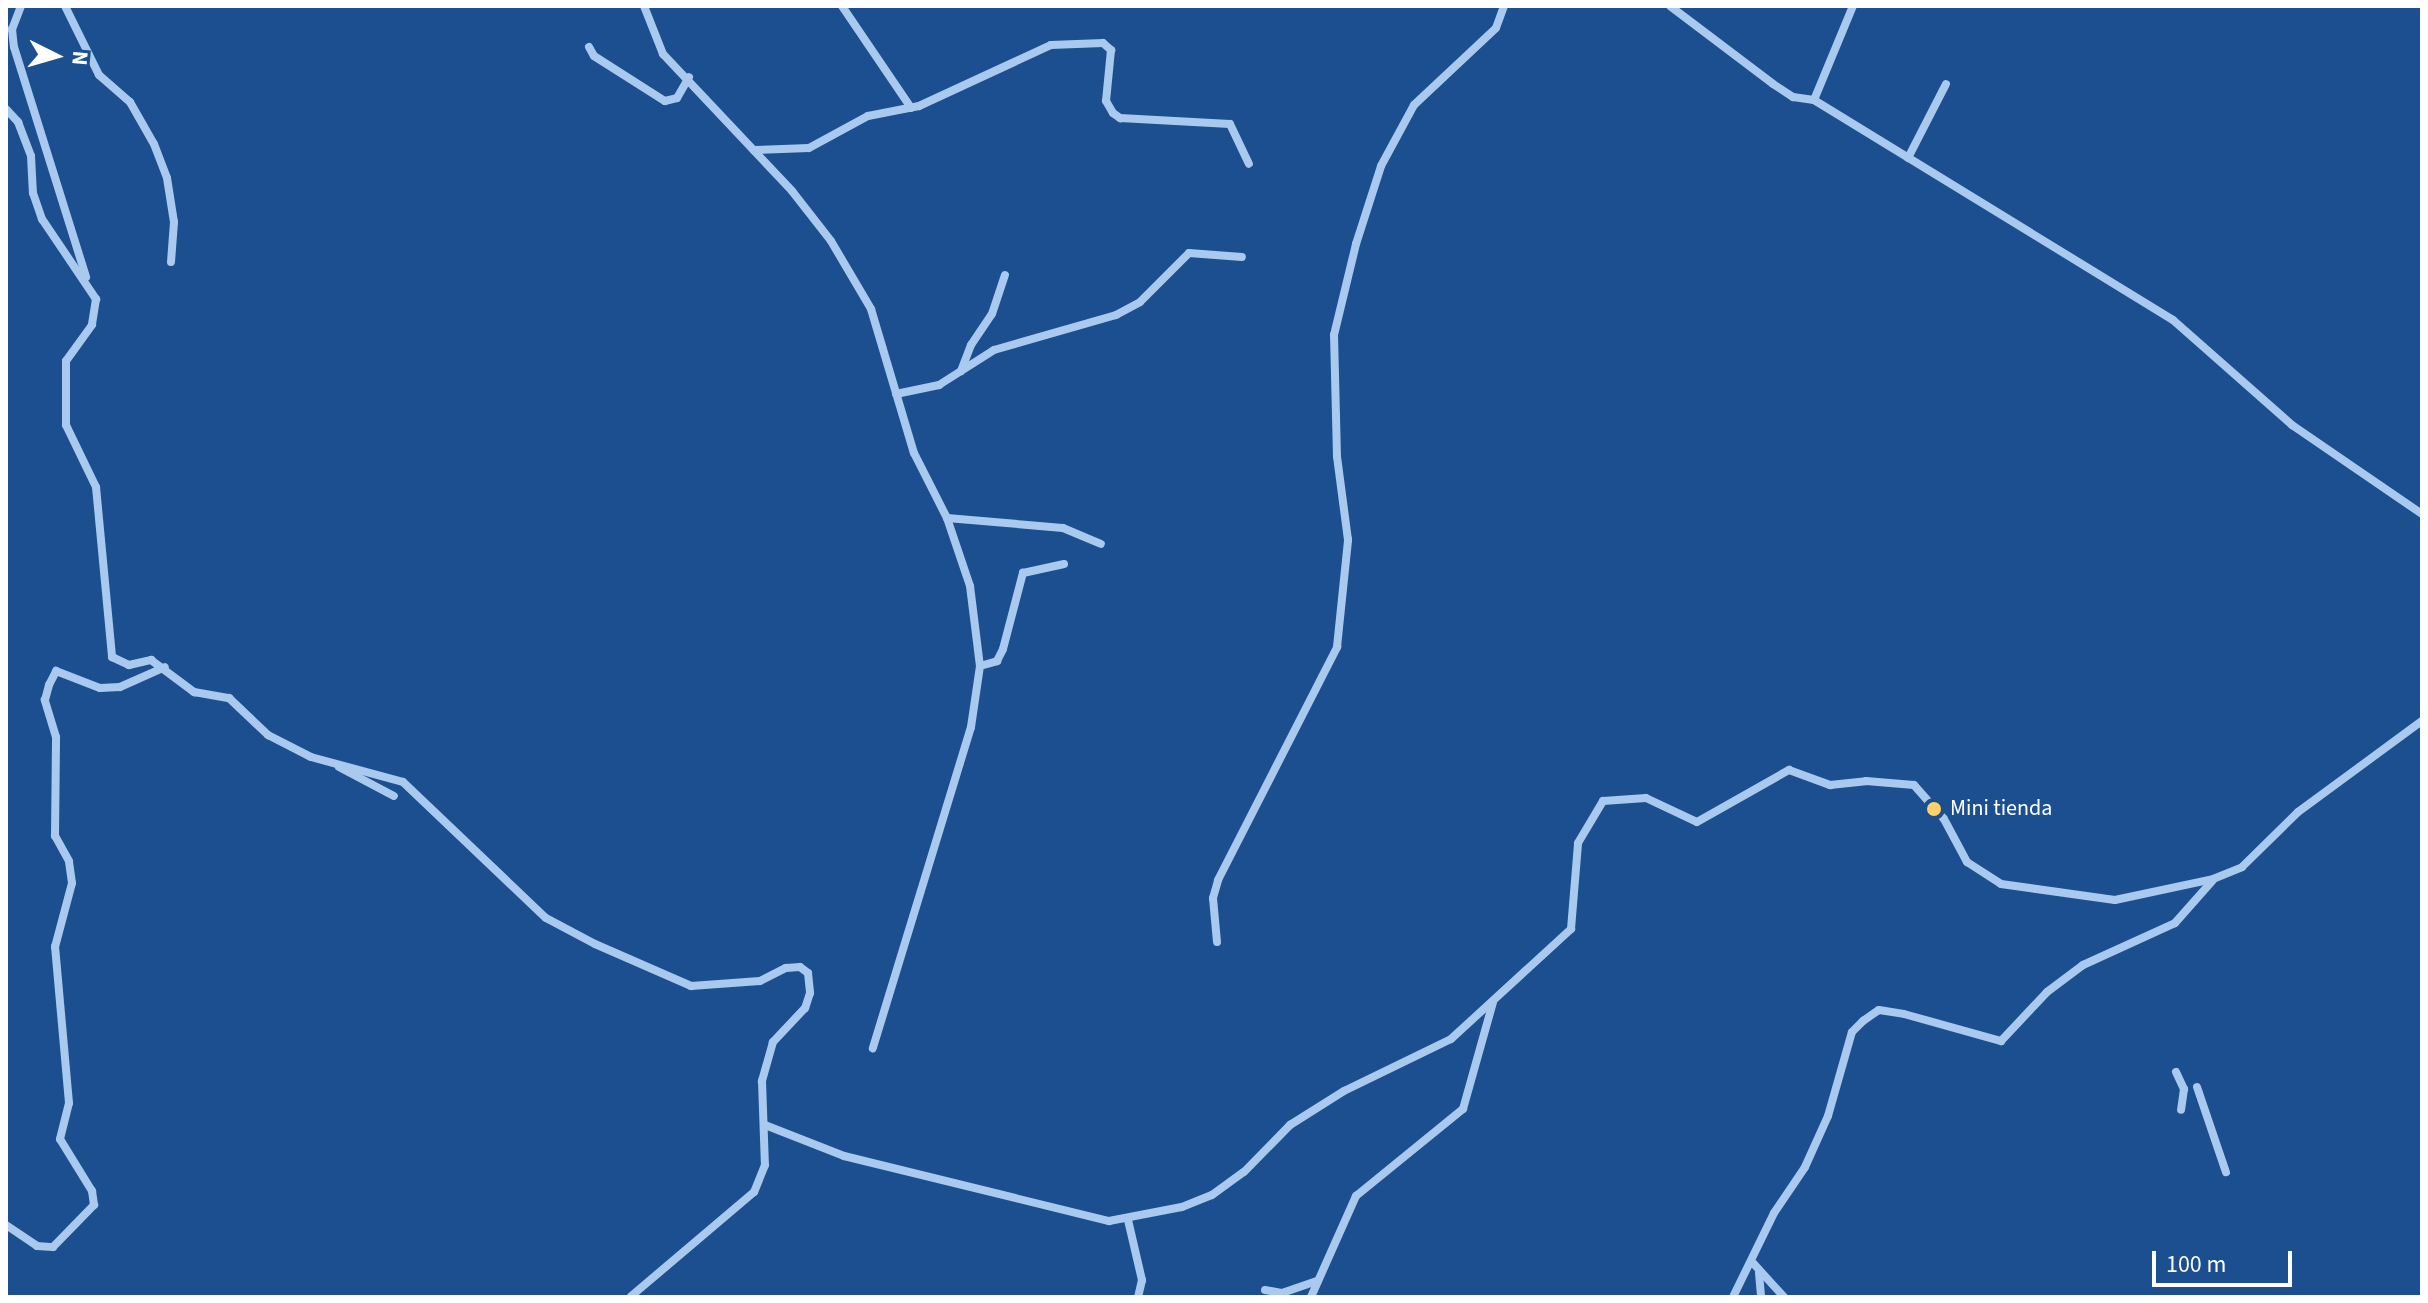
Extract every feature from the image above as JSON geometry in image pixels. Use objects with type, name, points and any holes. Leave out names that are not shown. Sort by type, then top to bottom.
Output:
[{"type":"street","points":[[21,6],[12,29],[14,47],[96,314],[66,361],[66,425],[96,487],[112,657],[120,664],[151,660],[165,667],[194,692],[239,703],[268,735],[394,796]]},
{"type":"street","points":[[65,6],[99,75],[130,102],[154,144],[167,178],[174,222],[171,262]]},
{"type":"street","points":[[644,6],[663,54],[689,77],[754,150],[839,255],[871,309],[914,453],[947,518],[970,586],[980,666],[971,727],[873,1048]]},
{"type":"street","points":[[842,6],[911,108]]},
{"type":"street","points":[[1217,942],[1213,898],[1218,880],[1337,647],[1348,540],[1333,402],[1334,335],[1356,244],[1381,166],[1417,101],[1496,28],[1504,6]]},
{"type":"street","points":[[1670,6],[1793,97],[1814,100],[2173,320],[2292,425],[2422,514]]},
{"type":"street","points":[[1814,100],[1853,6]]},
{"type":"street","points":[[754,150],[809,148],[868,116],[911,108],[1051,45],[1103,43],[1111,50],[1106,101],[1113,113],[1120,118],[1230,124],[1249,164]]},
{"type":"street","points":[[589,47],[594,56],[665,101],[677,98],[689,77]]},
{"type":"street","points":[[1908,158],[1946,84]]},
{"type":"street","points":[[6,109],[18,122],[31,156],[33,193],[42,219],[87,282]]},
{"type":"street","points":[[896,394],[939,385],[994,350],[1116,315],[1140,302],[1189,253],[1242,257]]},
{"type":"street","points":[[961,371],[971,345],[992,314],[1005,275]]},
{"type":"street","points":[[947,518],[1063,528],[1101,544]]},
{"type":"street","points":[[980,666],[997,661],[1003,649],[1023,573],[1064,564]]},
{"type":"street","points":[[6,1225],[37,1246],[53,1247],[94,1205],[92,1191],[60,1139],[69,1094],[55,947],[72,883],[69,861],[55,836],[56,737],[45,700],[49,685],[56,671],[100,688],[130,683],[165,667]]},
{"type":"street","points":[[765,1125],[844,1156],[1109,1221],[1128,1220],[1212,1195],[1290,1125],[1344,1091],[1451,1039],[1571,929],[1578,843],[1603,801],[1646,798],[1697,822],[1789,770],[1830,785],[1866,781],[1914,785],[1944,819],[1967,862],[2001,884],[2115,900],[2213,879],[2242,867],[2298,812],[2422,721]]},
{"type":"street","points":[[312,757],[403,782],[546,918],[669,977],[691,986],[736,985],[800,967],[808,973],[810,993],[805,1008],[773,1042],[762,1081],[765,1165],[754,1192],[630,1297]]},
{"type":"street","points":[[1733,1297],[1753,1263],[1774,1213],[1817,1142],[1842,1058],[1852,1032],[1863,1021],[1879,1010],[2001,1041],[2083,965],[2175,923],[2213,879]]},
{"type":"street","points":[[1311,1297],[1356,1196],[1463,1109],[1493,1001]]},
{"type":"street","points":[[2176,1072],[2184,1089],[2181,1110]]},
{"type":"street","points":[[2197,1087],[2226,1172]]},
{"type":"street","points":[[1128,1220],[1142,1280],[1138,1297]]},
{"type":"street","points":[[1753,1263],[1784,1297]]},
{"type":"street","points":[[1759,1272],[1761,1297]]},
{"type":"street","points":[[1265,1290],[1282,1293],[1316,1281]]},
{"type":"place","name":"Mini tienda","points":[[1934,809]]}]
